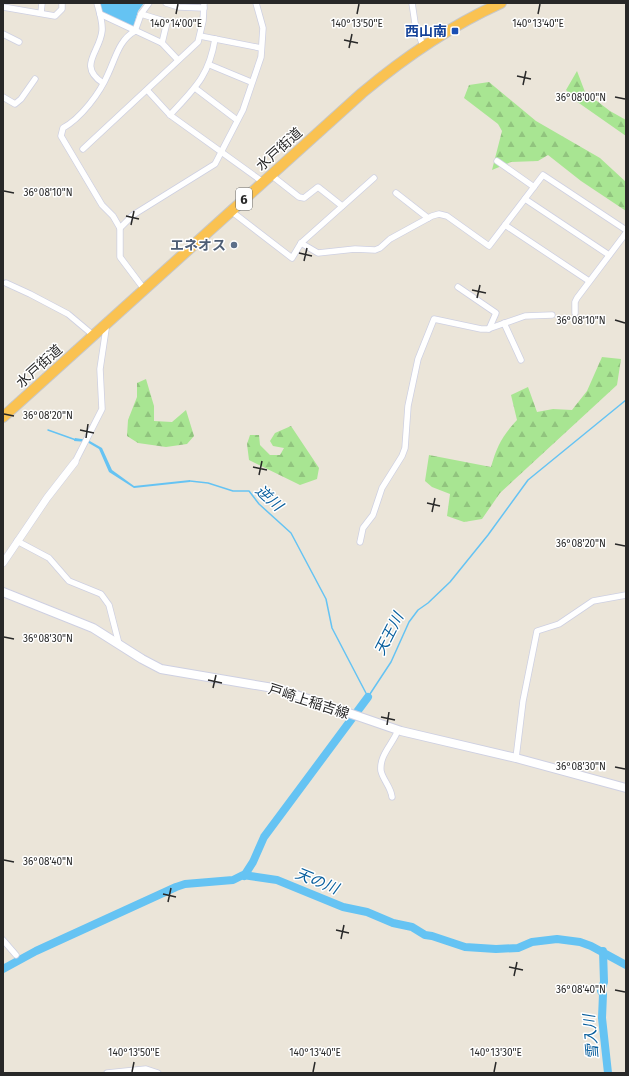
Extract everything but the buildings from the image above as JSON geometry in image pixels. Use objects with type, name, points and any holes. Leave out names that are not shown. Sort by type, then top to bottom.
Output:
[{"type":"highway","name":"水戸街道","points":[[3,417],[362,93],[424,46],[465,20],[501,3]]},
{"type":"main road","name":"戸崎上稲吉線","points":[[3,592],[82,623],[142,659],[161,668],[279,689],[398,730],[516,758],[626,788]]},
{"type":"street","points":[[41,14],[42,3]]},
{"type":"street","points":[[3,7],[55,16],[62,9],[62,3]]},
{"type":"street","points":[[97,3],[102,30],[90,65],[94,77],[103,83]]},
{"type":"street","points":[[144,289],[120,257],[120,228],[113,216],[98,198],[61,136],[63,128],[76,121],[103,83],[124,38],[135,31],[141,14],[149,3]]},
{"type":"street","points":[[83,149],[148,91],[198,42],[204,6],[178,7],[166,3]]},
{"type":"street","points":[[120,228],[133,215],[215,164],[243,110],[251,82],[261,57],[263,28],[256,3]]},
{"type":"street","points":[[412,3],[415,23],[424,46]]},
{"type":"street","points":[[100,14],[162,43],[178,60]]},
{"type":"street","points":[[141,14],[167,22],[162,43]]},
{"type":"street","points":[[3,34],[18,42]]},
{"type":"street","points":[[200,36],[261,48]]},
{"type":"street","points":[[170,115],[195,88],[210,65],[215,39]]},
{"type":"street","points":[[210,65],[251,82]]},
{"type":"street","points":[[3,96],[15,104],[21,99],[35,79]]},
{"type":"street","points":[[195,88],[237,120]]},
{"type":"street","points":[[148,91],[170,115],[221,152],[299,197],[304,198],[318,187],[342,206]]},
{"type":"street","points":[[497,161],[534,187]]},
{"type":"street","points":[[301,243],[318,253],[355,249],[375,250],[380,248],[390,239],[428,218],[439,214],[447,216],[490,246],[543,175],[626,231],[575,302],[575,313]]},
{"type":"street","points":[[231,211],[292,258],[301,243],[374,178]]},
{"type":"street","points":[[396,194],[428,218]]},
{"type":"street","points":[[525,199],[609,255]]},
{"type":"street","points":[[505,225],[589,281]]},
{"type":"street","points":[[6,283],[68,314],[93,335]]},
{"type":"street","points":[[458,287],[496,313],[489,328]]},
{"type":"street","points":[[360,542],[363,528],[372,515],[382,488],[402,456],[405,448],[408,406],[418,359],[434,319],[471,328],[489,328],[525,316],[552,315]]},
{"type":"street","points":[[3,563],[47,498],[75,462],[102,408],[100,369],[108,322]]},
{"type":"street","points":[[504,323],[521,360]]},
{"type":"street","points":[[17,541],[49,558],[69,581],[101,594],[109,605],[119,644]]},
{"type":"street","points":[[516,758],[523,701],[537,631],[554,626],[593,601],[626,595]]},
{"type":"street","points":[[392,797],[392,793],[381,772],[381,764],[398,730]]},
{"type":"street","points":[[3,940],[16,955]]},
{"type":"street","points":[[107,1073],[146,1069],[158,1073]]},
{"type":"green space","points":[[577,71],[585,92],[610,111],[626,120],[626,136],[576,101],[566,90]]},
{"type":"green space","points":[[489,82],[536,121],[600,158],[626,182],[626,211],[581,181],[548,155],[538,161],[511,162],[492,170],[502,131],[498,124],[464,98],[469,85]]},
{"type":"green space","points":[[602,357],[621,359],[617,385],[500,493],[482,519],[464,522],[447,516],[450,494],[432,487],[425,481],[429,455],[491,467],[495,453],[507,431],[517,420],[511,395],[528,387],[537,412],[553,409],[572,410],[587,391]]},
{"type":"green space","points":[[146,379],[154,406],[154,421],[172,422],[186,410],[194,436],[187,444],[166,447],[138,443],[127,436],[128,420],[137,397],[137,383]]},
{"type":"green space","points":[[291,426],[319,468],[317,479],[300,485],[249,460],[247,444],[250,435],[259,435],[260,445],[270,455],[280,455],[284,448],[273,446],[270,441],[275,433]]},
{"type":"water","points":[[99,3],[144,3],[138,11],[133,28],[102,13]]},
{"type":"water","points":[[75,438],[88,440],[102,448],[112,470],[134,486],[190,480],[190,482],[134,488],[109,472],[99,449],[87,442],[74,441]]},
{"type":"waterway","name":"天王川","points":[[190,481],[208,483],[233,491],[249,491],[259,504],[291,533],[326,599],[332,628],[368,697],[391,662],[409,622],[418,610],[428,603],[450,582],[488,535],[528,480],[626,400]]},
{"type":"waterway","name":"逆川","points":[[48,430],[76,440]]},
{"type":"waterway","name":"天王川","points":[[244,876],[253,862],[264,837],[368,697]]},
{"type":"waterway","name":"天の川","points":[[3,969],[36,951],[176,887],[185,884],[233,880],[243,875],[277,880],[343,907],[367,912],[393,923],[412,927],[425,935],[465,947],[496,949],[518,948],[532,942],[557,939],[580,942],[591,946],[626,965]]},
{"type":"waterway","name":"雪入川","points":[[603,951],[604,982],[601,991],[603,994],[602,1018],[608,1073]]},
{"type":"place","name":"西山南","points":[[455,31]]},
{"type":"place","name":"エネオス","points":[[234,245]]}]
